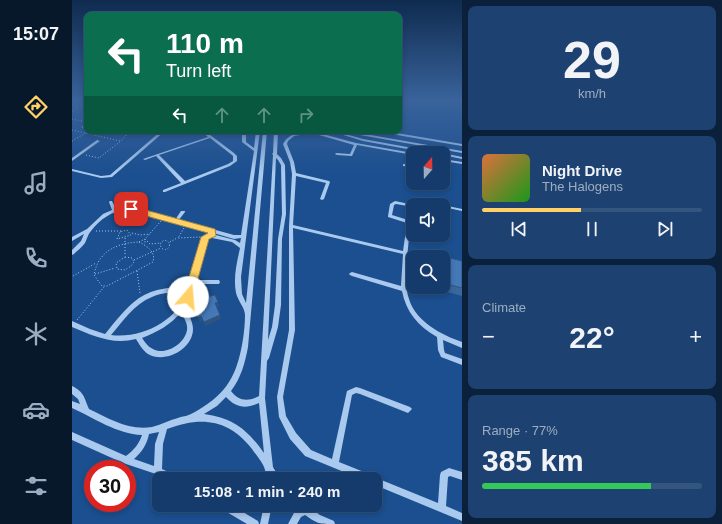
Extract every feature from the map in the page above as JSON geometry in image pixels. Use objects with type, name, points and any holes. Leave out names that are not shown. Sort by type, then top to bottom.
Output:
[{"type":"street","points":[[72,170],[101,177],[111,176],[160,134]]},
{"type":"street","points":[[164,191],[229,165],[235,161],[235,156],[206,134]]},
{"type":"street","points":[[244,134],[244,142],[255,150]]},
{"type":"street","points":[[248,311],[239,294],[238,283],[258,134]]},
{"type":"street","points":[[72,404],[127,429],[146,431],[164,427],[187,419],[209,407],[227,392],[240,366],[248,311],[265,134]]},
{"type":"street","points":[[270,472],[262,398],[274,154],[277,134]]},
{"type":"street","points":[[297,134],[287,140],[285,144],[291,159],[294,174],[291,226],[292,330],[280,397],[283,417],[293,436],[308,452],[354,472]]},
{"type":"street","points":[[320,134],[356,144],[406,153]]},
{"type":"street","points":[[342,134],[359,139],[406,148]]},
{"type":"street","points":[[360,134],[462,152]]},
{"type":"street","points":[[397,134],[462,145]]},
{"type":"street","points":[[145,159],[210,137]]},
{"type":"street","points":[[257,140],[264,140]]},
{"type":"street","points":[[72,160],[98,141]]},
{"type":"street","points":[[337,154],[352,155],[356,144]]},
{"type":"street","points":[[264,363],[272,339],[277,316],[280,239],[284,214],[283,165],[280,159],[274,154]]},
{"type":"street","points":[[450,155],[462,158]]},
{"type":"street","points":[[157,156],[184,183]]},
{"type":"street","points":[[450,160],[462,163]]},
{"type":"street","points":[[294,174],[327,181],[328,183],[322,199]]},
{"type":"street","points":[[111,202],[114,210]]},
{"type":"street","points":[[406,204],[395,202],[392,204],[390,216],[406,221]]},
{"type":"street","points":[[450,207],[462,210]]},
{"type":"street","points":[[72,253],[83,242],[88,231],[99,218],[114,210],[131,209],[206,230],[208,235],[192,285],[182,308],[158,328],[137,336],[126,338],[106,337],[73,325]]},
{"type":"street","points":[[176,221],[183,212]]},
{"type":"street","points":[[291,226],[406,252],[404,289],[406,301],[413,313],[424,325],[440,336],[462,345]]},
{"type":"street","points":[[72,239],[88,231]]},
{"type":"street","points":[[208,235],[234,237],[244,236]]},
{"type":"street","points":[[208,235],[233,241],[242,247]]},
{"type":"street","points":[[352,274],[404,289]]},
{"type":"street","points":[[106,337],[140,299],[158,291],[217,282]]},
{"type":"street","points":[[137,336],[150,351],[157,354],[166,354],[174,351],[185,342],[190,330],[189,323],[182,308]]},
{"type":"street","points":[[440,336],[443,355],[462,362]]},
{"type":"street","points":[[72,389],[81,397],[86,411]]},
{"type":"street","points":[[335,464],[349,393],[352,391],[360,391],[408,410]]},
{"type":"street","points":[[227,392],[235,401],[247,404],[262,398]]},
{"type":"street","points":[[187,419],[212,419],[235,428],[255,445],[268,472]]},
{"type":"street","points":[[136,463],[158,471],[159,444],[164,427]]},
{"type":"street","points":[[72,436],[126,460],[132,457],[142,445],[146,431]]},
{"type":"street","points":[[442,508],[444,475],[450,472],[462,476]]},
{"type":"street","points":[[382,484],[462,517]]},
{"type":"street","points":[[235,512],[255,524]]},
{"type":"street","points":[[264,524],[267,512]]},
{"type":"street","points":[[292,524],[299,512]]},
{"type":"street","points":[[308,512],[331,524]]},
{"type":"path","points":[[72,130],[84,133]]},
{"type":"path","points":[[72,141],[84,133]]},
{"type":"path","points":[[89,134],[121,141]]},
{"type":"path","points":[[81,154],[99,158],[121,141],[127,134]]},
{"type":"path","points":[[73,276],[86,270],[108,250],[125,243],[139,242],[145,239],[164,218]]},
{"type":"path","points":[[178,238],[186,224]]},
{"type":"path","points":[[88,231],[127,230],[140,235],[150,234]]},
{"type":"path","points":[[121,231],[116,239],[125,238],[132,233]]},
{"type":"path","points":[[145,239],[150,244],[169,243],[178,238],[208,235]]},
{"type":"path","points":[[125,238],[125,257]]},
{"type":"path","points":[[145,239],[145,244]]},
{"type":"path","points":[[73,325],[104,287],[153,262],[154,258],[150,247],[139,242]]},
{"type":"path","points":[[161,248],[162,243]]},
{"type":"path","points":[[133,260],[161,248],[169,248],[169,243]]},
{"type":"path","points":[[115,267],[117,261],[125,257],[130,257],[133,260]]},
{"type":"path","points":[[115,267],[121,271],[127,270],[133,264],[133,260]]},
{"type":"path","points":[[96,262],[94,275],[104,287]]},
{"type":"path","points":[[94,275],[115,267]]},
{"type":"path","points":[[137,270],[140,299]]},
{"type":"building","points":[[450,258],[462,261],[462,288],[450,285]]},
{"type":"building","points":[[206,295],[207,297],[215,295],[218,302],[215,303],[220,315],[204,322],[201,316],[198,318],[196,312],[198,311],[194,300]]},
{"type":"route","points":[[131,209],[206,230],[211,230],[213,233],[212,236],[206,237],[192,288],[188,297]]}]
